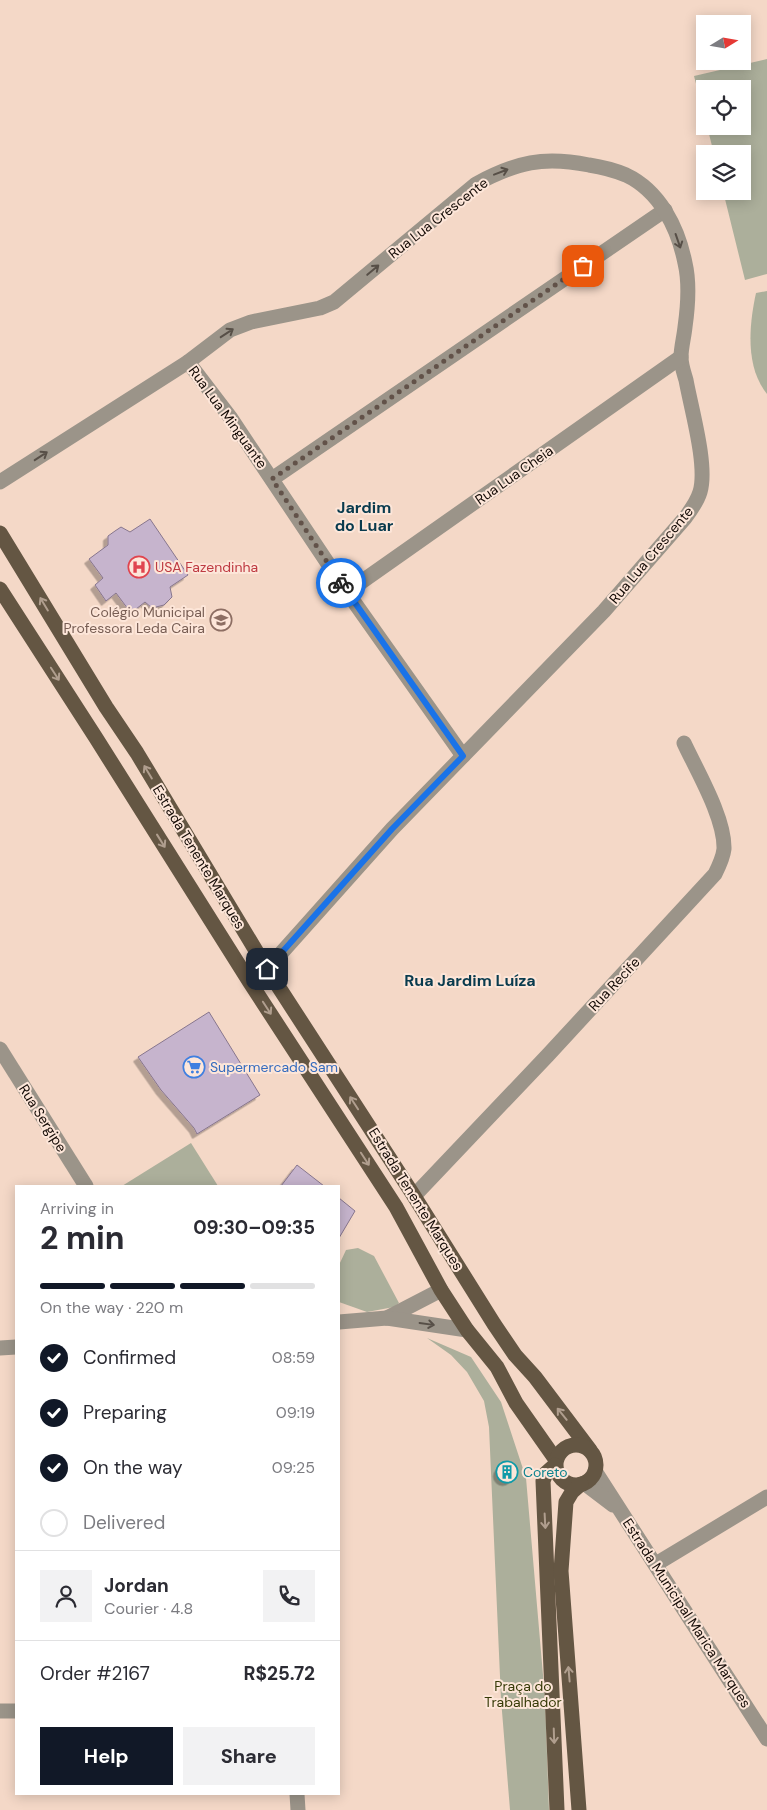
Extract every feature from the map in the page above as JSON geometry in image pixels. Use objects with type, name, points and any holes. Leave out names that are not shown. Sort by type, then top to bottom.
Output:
[{"type":"main road","name":"Estrada Tenente Marques","points":[[0,533],[267,969],[414,1196],[494,1324],[515,1356],[535,1377],[590,1450]]},
{"type":"main road","name":"Estrada Tenente Marques","points":[[0,589],[249,981],[396,1207],[441,1290],[467,1330],[497,1367],[516,1403],[556,1463]]},
{"type":"main road","points":[[441,1290],[460,1285],[463,1286],[483,1317],[494,1324]]},
{"type":"main road","points":[[557,1810],[543,1481],[546,1473],[556,1463],[562,1450],[573,1444],[590,1450],[596,1463],[595,1471],[591,1478],[572,1492],[566,1502],[561,1571],[580,1810]]},
{"type":"main road","points":[[556,1463],[556,1470],[561,1479],[574,1485],[582,1484]]},
{"type":"street","name":"Rua Lua Crescente","points":[[188,362],[230,330],[244,325],[320,308],[334,302],[476,184],[516,166],[555,160],[606,168],[625,174],[653,194],[665,210],[678,239],[685,263],[688,288],[687,313],[681,357],[702,465],[700,492],[693,507],[604,611],[392,829],[267,969]]},
{"type":"street","points":[[272,479],[665,210]]},
{"type":"street","name":"Rua Lua Cheia","points":[[347,592],[681,357]]},
{"type":"street","name":"Rua Lua Minguante","points":[[0,482],[188,362],[230,417],[347,592],[463,756]]},
{"type":"street","name":"Rua Recife","points":[[414,1196],[548,1055],[715,874],[721,863],[724,849],[722,832],[715,810],[684,743]]},
{"type":"street","name":"Rua Sergipe","points":[[0,1049],[85,1185]]},
{"type":"street","points":[[387,1318],[441,1290]]},
{"type":"street","points":[[340,1322],[387,1318],[467,1330]]},
{"type":"street","points":[[0,1348],[15,1347]]},
{"type":"street","name":"Estrada Municipal Marica Marques","points":[[595,1471],[767,1739]]},
{"type":"street","name":"Estrada Municipal Marica Marques","points":[[582,1484],[623,1512]]},
{"type":"street","points":[[656,1564],[767,1497]]},
{"type":"street","points":[[0,1711],[15,1711]]},
{"type":"street","points":[[297,1795],[298,1810]]},
{"type":"green space","points":[[767,59],[767,274],[745,280],[725,200],[751,200],[751,145],[712,145],[709,135],[751,135],[751,80],[696,80],[696,84],[694,76],[720,70],[751,70],[751,63]]},
{"type":"green space","points":[[767,291],[767,394],[755,371],[752,359],[751,332],[756,293]]},
{"type":"green space","points":[[191,1143],[217,1185],[124,1185]]},
{"type":"green space","points":[[358,1248],[374,1256],[399,1303],[394,1307],[367,1312],[340,1302],[340,1263],[346,1250]]},
{"type":"green space","name":"Praça do Trabalhador","points":[[427,1338],[471,1357],[501,1402],[526,1478],[545,1698],[549,1810],[510,1810],[501,1699],[489,1427],[484,1401],[467,1372],[451,1355]]},
{"type":"building","name":"USA Fazendinha","points":[[150,519],[188,575],[170,587],[172,597],[164,605],[152,608],[145,602],[131,613],[116,593],[106,601],[95,585],[103,578],[89,559],[108,545],[108,536],[121,527],[130,532]]},
{"type":"building","name":"Supermercado Sam","points":[[209,1012],[260,1095],[197,1134],[161,1090],[138,1057]]},
{"type":"building","points":[[297,1165],[323,1185],[282,1185]]},
{"type":"building","points":[[340,1199],[355,1211],[340,1236]]},
{"type":"building","name":"Coreto","points":[[507,1463],[513,1466],[516,1472],[513,1478],[507,1481],[501,1478],[498,1472],[501,1466]]},
{"type":"way so far","points":[[341,583],[272,479],[583,266]]},
{"type":"place","name":"USA Fazendinha","points":[[139,567]]},
{"type":"place","name":"Colégio Municipal Professora Leda Caira","points":[[221,620]]},
{"type":"place","name":"Supermercado Sam","points":[[194,1067]]},
{"type":"place","name":"Coreto","points":[[507,1472]]},
{"type":"district","name":"Jardim do Luar","points":[[364,516]]},
{"type":"district","name":"Rua Jardim Luíza","points":[[470,980]]},
{"type":"route","points":[[267,969],[392,829],[463,756],[341,583]]}]
